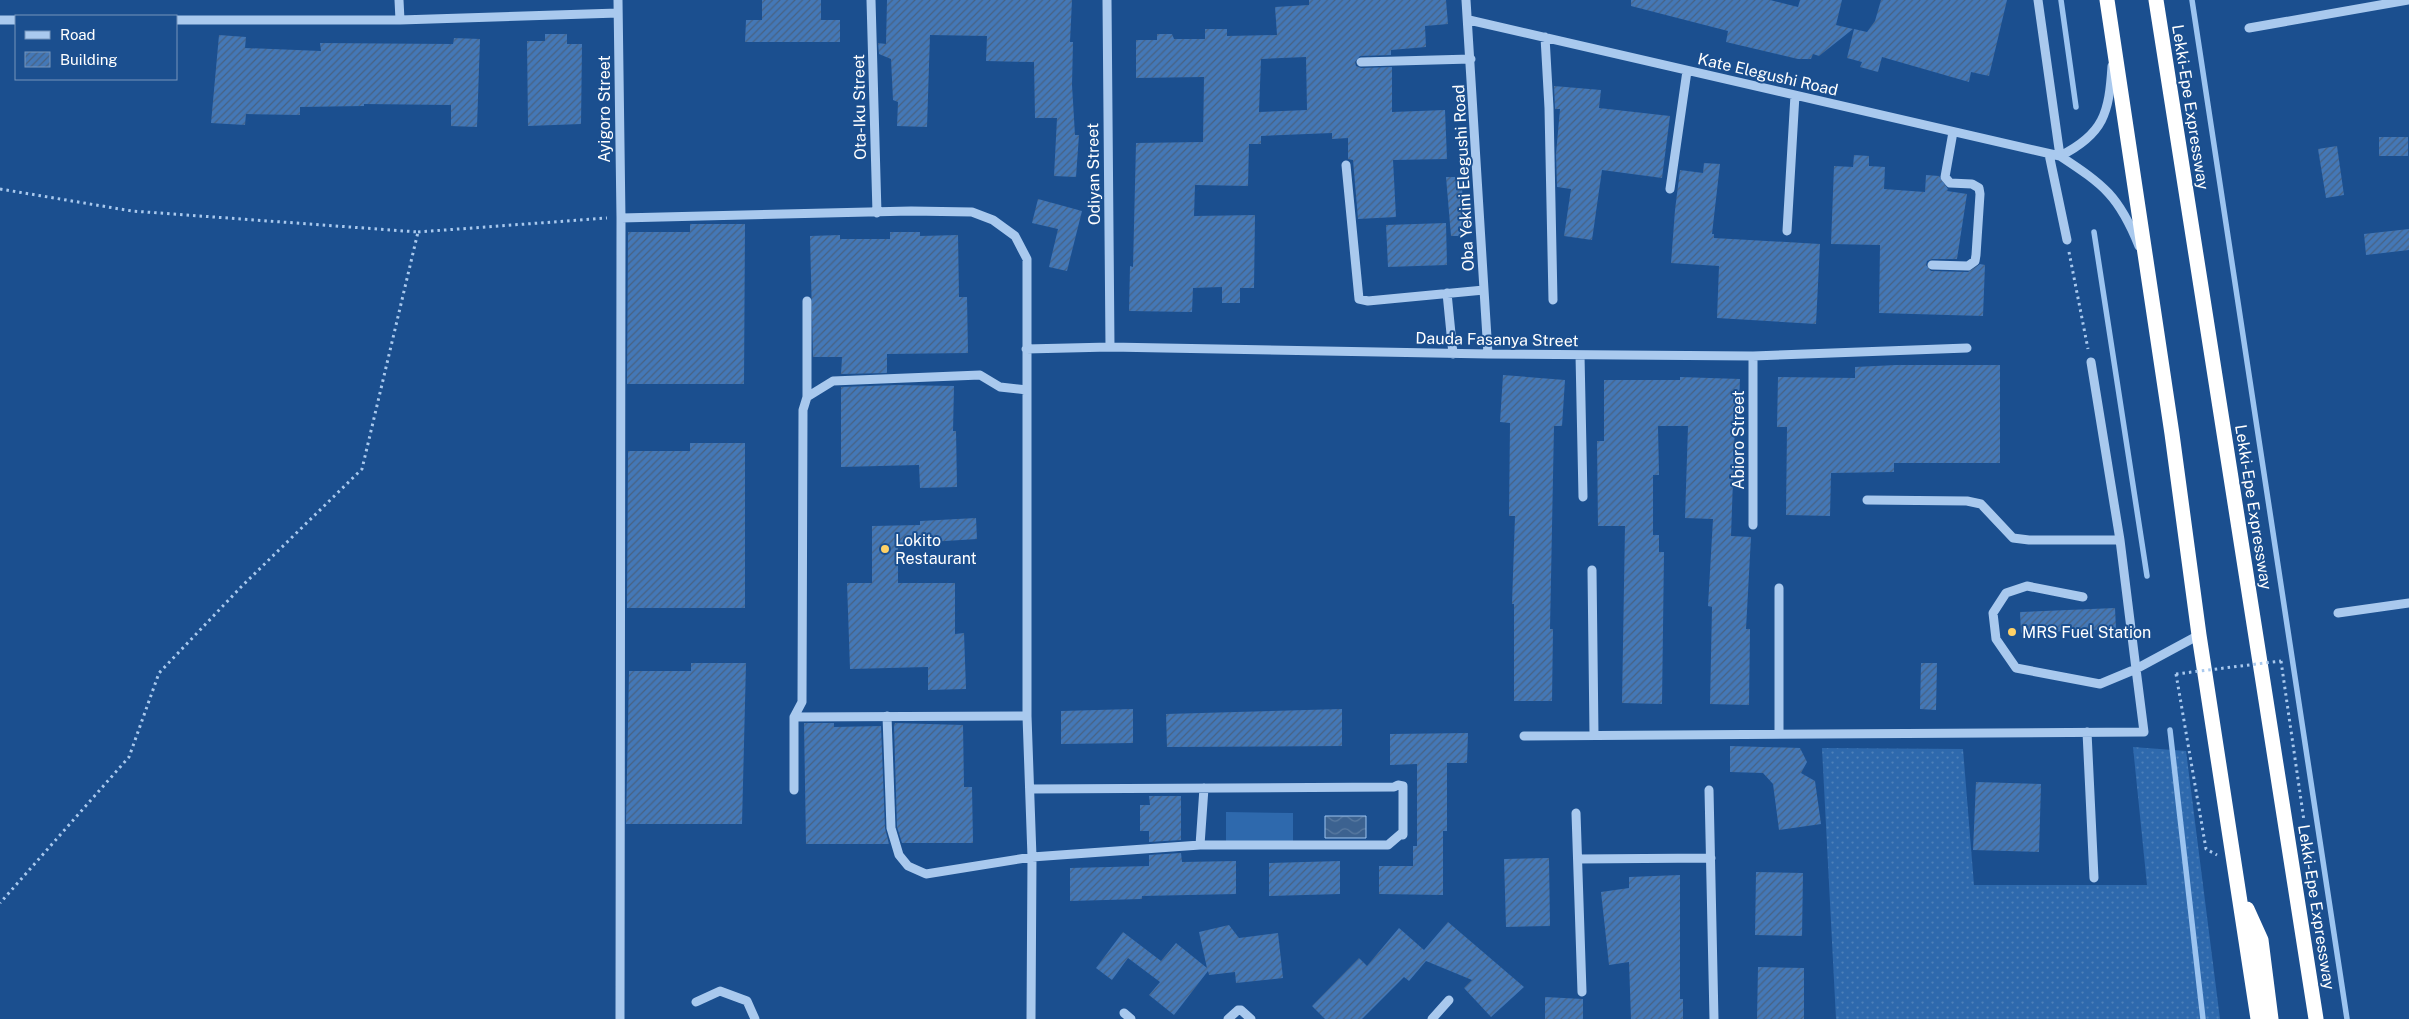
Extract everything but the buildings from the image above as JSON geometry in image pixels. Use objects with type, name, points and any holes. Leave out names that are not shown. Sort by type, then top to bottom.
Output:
[{"type":"highway","points":[[2107,0],[2199,635],[2258,1019]]},
{"type":"highway","name":"Lekki-Epe Expressway","points":[[2156,0],[2316,1019]]},
{"type":"highway","points":[[2239,892],[2261,940],[2272,1019]]},
{"type":"street","points":[[399,0],[400,20]]},
{"type":"street","name":"Ayigoro Street","points":[[618,0],[621,218],[620,1019]]},
{"type":"street","name":"Ota-Iku Street","points":[[871,0],[877,213]]},
{"type":"street","name":"Odiyan Street","points":[[1107,0],[1110,347]]},
{"type":"street","name":"Oba Yekini Elegushi Road","points":[[1466,0],[1469,20],[1488,354]]},
{"type":"street","points":[[2038,0],[2060,156],[2079,146],[2095,132],[2105,112],[2110,88],[2113,46]]},
{"type":"street","points":[[2248,28],[2408,0]]},
{"type":"street","points":[[178,20],[400,20],[618,13]]},
{"type":"street","points":[[0,20],[15,20]]},
{"type":"street","name":"Kate Elegushi Road","points":[[1469,20],[2060,156],[2111,193],[2127,217],[2146,264]]},
{"type":"street","points":[[1545,37],[1549,108],[1553,300]]},
{"type":"street","points":[[1361,62],[1471,59]]},
{"type":"street","points":[[1670,189],[1687,71]]},
{"type":"street","points":[[1787,231],[1795,95]]},
{"type":"street","points":[[1932,265],[1968,266],[1975,261],[1976,255],[1980,194],[1978,188],[1972,184],[1950,183],[1945,177],[1953,132]]},
{"type":"street","points":[[2049,154],[2067,240]]},
{"type":"street","points":[[1346,165],[1360,299],[1368,301],[1484,290]]},
{"type":"street","points":[[621,218],[972,212],[993,220],[1015,236],[1027,260],[1027,716],[1032,857],[1031,1019]]},
{"type":"street","points":[[1446,294],[1453,354]]},
{"type":"street","points":[[794,790],[794,717],[802,702],[803,410],[807,397],[807,301]]},
{"type":"street","name":"Dauda Fasanya Street","points":[[1026,349],[1110,347],[1453,354],[1753,356],[1967,348]]},
{"type":"street","points":[[1580,355],[1583,496]]},
{"type":"street","name":"Abioro Street","points":[[1753,356],[1753,525]]},
{"type":"street","points":[[1524,736],[2144,732],[2120,540],[2091,362]]},
{"type":"street","points":[[807,397],[832,381],[960,376],[980,376],[1000,387],[1027,390]]},
{"type":"street","points":[[1867,500],[1967,501],[1981,504],[2014,538],[2029,540],[2120,540]]},
{"type":"street","points":[[1592,570],[1594,735]]},
{"type":"street","points":[[2083,597],[2027,586],[2006,593],[1993,614],[1996,640],[2016,668],[2100,684],[2136,669],[2199,635]]},
{"type":"street","points":[[1779,588],[1779,734]]},
{"type":"street","points":[[2338,613],[2409,603]]},
{"type":"street","points":[[886,716],[891,828],[899,855],[908,866],[926,874],[1032,857],[1200,845],[1388,845],[1402,833],[1403,835],[1403,786],[1398,785],[1394,787],[1030,789]]},
{"type":"street","points":[[794,717],[1027,716]]},
{"type":"street","points":[[2087,732],[2094,878]]},
{"type":"street","points":[[1200,845],[1204,788]]},
{"type":"street","points":[[1709,790],[1714,1019]]},
{"type":"street","points":[[1576,813],[1582,992]]},
{"type":"street","points":[[1578,859],[1711,858]]},
{"type":"street","points":[[696,1002],[720,991],[747,1001],[755,1019]]},
{"type":"street","points":[[1432,1019],[1449,1000]]},
{"type":"street","points":[[1228,1019],[1238,1010],[1241,1010],[1250,1019]]},
{"type":"path","points":[[0,189],[132,210],[418,232],[621,218]]},
{"type":"path","points":[[0,903],[129,757],[159,674],[241,587],[362,469],[418,232]]},
{"type":"path","points":[[2067,240],[2091,362]]},
{"type":"path","points":[[2206,849],[2176,674],[2281,661],[2305,827]]},
{"type":"shaded area","points":[[2133,747],[2186,751],[2220,1019],[1836,1019],[1822,748],[1963,749],[1974,885],[2147,885]]},
{"type":"shaded area","points":[[1226,812],[1293,813],[1293,847],[1226,846]]},
{"type":"water","points":[[1325,816],[1366,816],[1366,838],[1325,838]]},
{"type":"waterway","points":[[2061,0],[2076,107]]},
{"type":"waterway","points":[[2192,0],[2347,1019]]},
{"type":"waterway","points":[[2094,232],[2147,576]]},
{"type":"waterway","points":[[2170,730],[2203,1019]]},
{"type":"place","name":"Lokito Restaurant","points":[[885,549]]},
{"type":"place","name":"MRS Fuel Station","points":[[2012,632]]}]
